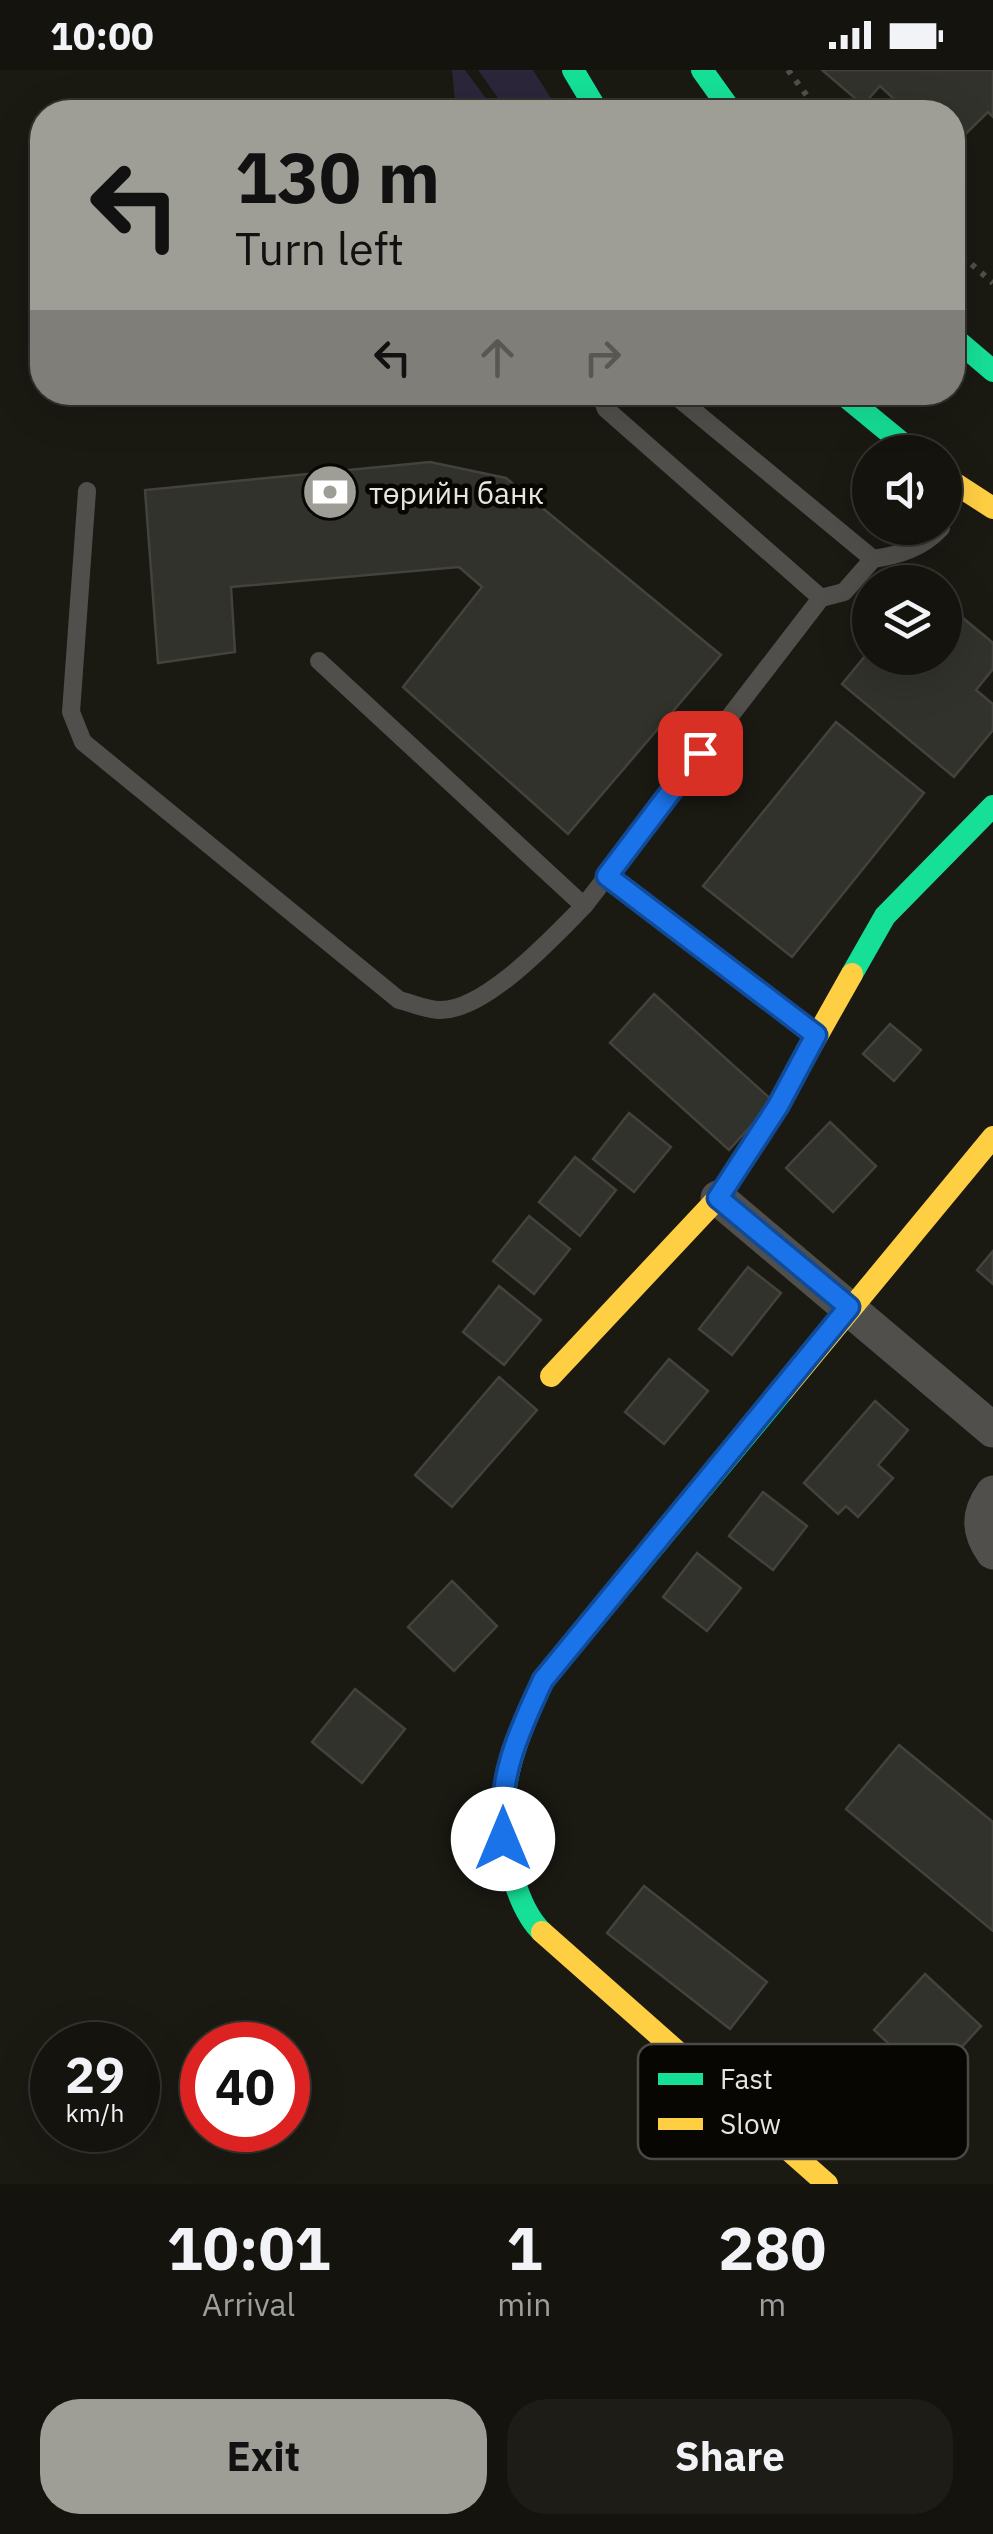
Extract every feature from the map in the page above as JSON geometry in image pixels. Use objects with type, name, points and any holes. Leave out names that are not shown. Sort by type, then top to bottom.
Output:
[{"type":"street","points":[[573,70],[591,100]]},
{"type":"street","points":[[702,70],[723,100]]},
{"type":"street","points":[[965,347],[993,370]]},
{"type":"street","points":[[856,405],[892,435]]},
{"type":"street","points":[[962,489],[993,508]]},
{"type":"street","points":[[551,1376],[718,1198],[778,1106],[886,916],[993,806]]},
{"type":"street","points":[[669,2044],[532,1923],[507,1870],[500,1808],[511,1746],[543,1680],[993,1137]]},
{"type":"street","points":[[718,1198],[993,1430]]},
{"type":"street","points":[[993,1493],[980,1521],[982,1537],[993,1552]]},
{"type":"street","points":[[799,2159],[827,2184]]},
{"type":"lane","points":[[604,405],[821,598]]},
{"type":"lane","points":[[687,405],[873,558]]},
{"type":"lane","points":[[87,491],[71,712],[83,742],[399,1000],[440,1010],[472,1001],[540,951],[584,906],[821,598],[844,592],[873,558],[899,555],[921,545]]},
{"type":"lane","points":[[320,661],[584,906]]},
{"type":"lane","points":[[607,876],[816,1035]]},
{"type":"path","points":[[788,70],[811,100]]},
{"type":"path","points":[[965,258],[993,283]]},
{"type":"shaded area","points":[[452,70],[465,70],[487,100],[455,100]]},
{"type":"shaded area","points":[[478,70],[533,70],[552,100],[499,100]]},
{"type":"building","points":[[822,70],[993,70],[993,117],[988,112],[965,134],[965,100],[895,100],[880,86],[867,100],[857,100]]},
{"type":"building","points":[[430,462],[506,478],[721,655],[568,834],[403,687],[482,587],[459,567],[231,587],[235,652],[158,663],[145,490]]},
{"type":"building","points":[[962,617],[993,643],[993,669],[976,690],[993,704],[993,730],[954,777],[842,684],[852,672],[852,675],[962,675]]},
{"type":"building","points":[[836,722],[924,793],[792,957],[703,886]]},
{"type":"building","points":[[654,994],[773,1101],[729,1150],[610,1043]]},
{"type":"building","points":[[890,1024],[921,1050],[894,1081],[863,1054]]},
{"type":"building","points":[[629,1113],[671,1147],[634,1192],[593,1159]]},
{"type":"building","points":[[830,1122],[876,1166],[833,1212],[786,1168]]},
{"type":"building","points":[[575,1157],[616,1190],[580,1236],[539,1202]]},
{"type":"building","points":[[529,1216],[570,1249],[534,1294],[493,1261]]},
{"type":"building","points":[[993,1251],[993,1284],[977,1270]]},
{"type":"building","points":[[748,1267],[781,1293],[732,1355],[699,1329]]},
{"type":"building","points":[[499,1286],[541,1320],[504,1365],[463,1332]]},
{"type":"building","points":[[669,1359],[708,1391],[664,1444],[625,1412]]},
{"type":"building","points":[[499,1377],[537,1410],[452,1507],[415,1475]]},
{"type":"building","points":[[875,1401],[908,1430],[878,1465],[893,1478],[858,1517],[846,1506],[838,1514],[804,1483]]},
{"type":"building","points":[[763,1492],[807,1526],[773,1570],[729,1536]]},
{"type":"building","points":[[697,1553],[741,1588],[707,1631],[663,1597]]},
{"type":"building","points":[[452,1581],[497,1626],[454,1671],[408,1627]]},
{"type":"building","points":[[355,1689],[405,1729],[362,1783],[312,1742]]},
{"type":"building","points":[[899,1745],[993,1822],[993,1931],[846,1809]]},
{"type":"building","points":[[644,1886],[767,1982],[730,2029],[607,1933]]},
{"type":"building","points":[[925,1974],[981,2026],[965,2044],[889,2044],[874,2030]]},
{"type":"traffic: fast","points":[[573,70],[591,100]]},
{"type":"traffic: fast","points":[[702,70],[723,100]]},
{"type":"traffic: fast","points":[[965,347],[993,371]]},
{"type":"traffic: fast","points":[[856,405],[892,435]]},
{"type":"traffic: fast","points":[[852,974],[885,916],[993,806]]},
{"type":"traffic: fast","points":[[542,1932],[518,1892],[506,1851],[504,1825],[508,1777],[532,1705],[543,1681],[783,1391]]},
{"type":"traffic: slow","points":[[962,488],[993,508]]},
{"type":"traffic: slow","points":[[551,1376],[718,1198],[777,1107],[852,974]]},
{"type":"traffic: slow","points":[[783,1391],[993,1137]]},
{"type":"traffic: slow","points":[[542,1932],[669,2044]]},
{"type":"traffic: slow","points":[[799,2159],[827,2184]]},
{"type":"place","name":"төрийн банк","points":[[330,492]]},
{"type":"route","points":[[503,1839],[500,1808],[511,1746],[543,1680],[849,1307],[718,1198],[778,1106],[816,1035],[607,876],[700,753]]}]
